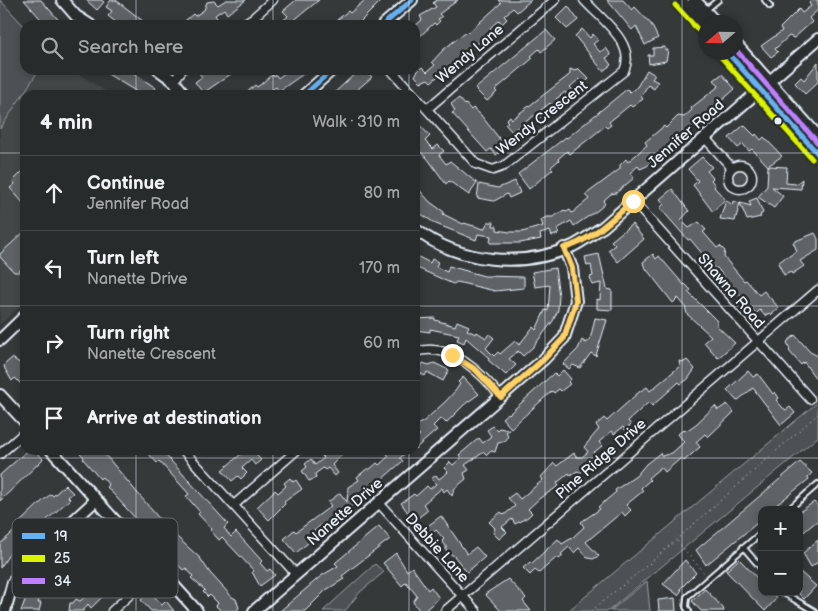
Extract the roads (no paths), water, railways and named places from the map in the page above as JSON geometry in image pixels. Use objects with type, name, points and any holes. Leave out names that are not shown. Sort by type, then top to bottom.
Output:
[{"type":"main road","points":[[680,0],[698,19]]},
{"type":"main road","points":[[694,0],[709,15]]},
{"type":"main road","points":[[743,55],[818,154]]},
{"type":"main road","points":[[736,60],[818,137]]},
{"type":"street","points":[[62,0],[76,16],[82,20]]},
{"type":"street","points":[[250,20],[273,0]]},
{"type":"street","points":[[389,20],[412,0]]},
{"type":"street","name":"Wendy Lane","points":[[426,109],[555,0]]},
{"type":"street","name":"Wendy Crescent","points":[[420,102],[476,164],[493,170],[504,166],[624,71],[628,63],[627,49],[624,44],[584,0]]},
{"type":"street","name":"Jennifer Road","points":[[420,233],[430,240],[464,254],[485,259],[511,260],[537,257],[573,246],[603,227],[818,39]]},
{"type":"street","points":[[166,75],[181,90]]},
{"type":"street","points":[[174,81],[178,75]]},
{"type":"street","points":[[310,90],[326,75]]},
{"type":"street","name":"Wendy Crescent","points":[[396,75],[409,90]]},
{"type":"street","points":[[705,138],[732,168]]},
{"type":"street","name":"Shawna Road","points":[[633,201],[810,399]]},
{"type":"street","name":"Nanette Drive","points":[[254,611],[501,397],[544,359],[564,338],[576,301],[572,268],[564,248]]},
{"type":"street","name":"Pine Ridge Drive","points":[[445,611],[818,290]]},
{"type":"street","points":[[0,340],[20,321]]},
{"type":"street","points":[[420,351],[432,348],[452,355],[476,370],[501,397]]},
{"type":"street","points":[[0,395],[20,417]]},
{"type":"street","points":[[0,454],[20,436]]},
{"type":"street","points":[[56,455],[112,518]]},
{"type":"street","points":[[188,455],[296,574]]},
{"type":"street","points":[[234,505],[291,455]]},
{"type":"street","points":[[76,518],[96,500]]},
{"type":"street","name":"Debbie Lane","points":[[379,503],[476,611]]},
{"type":"street","points":[[5,611],[12,586]]},
{"type":"street","points":[[178,591],[197,611]]},
{"type":"street","points":[[112,611],[126,598]]},
{"type":"lane","points":[[705,11],[718,0]]},
{"type":"lane","points":[[765,0],[770,6]]},
{"type":"lane","points":[[793,506],[818,484]]},
{"type":"lane","points":[[689,611],[686,607],[687,597],[758,535]]},
{"type":"lane","points":[[743,547],[758,564]]},
{"type":"lane","points":[[789,596],[814,611]]}]
